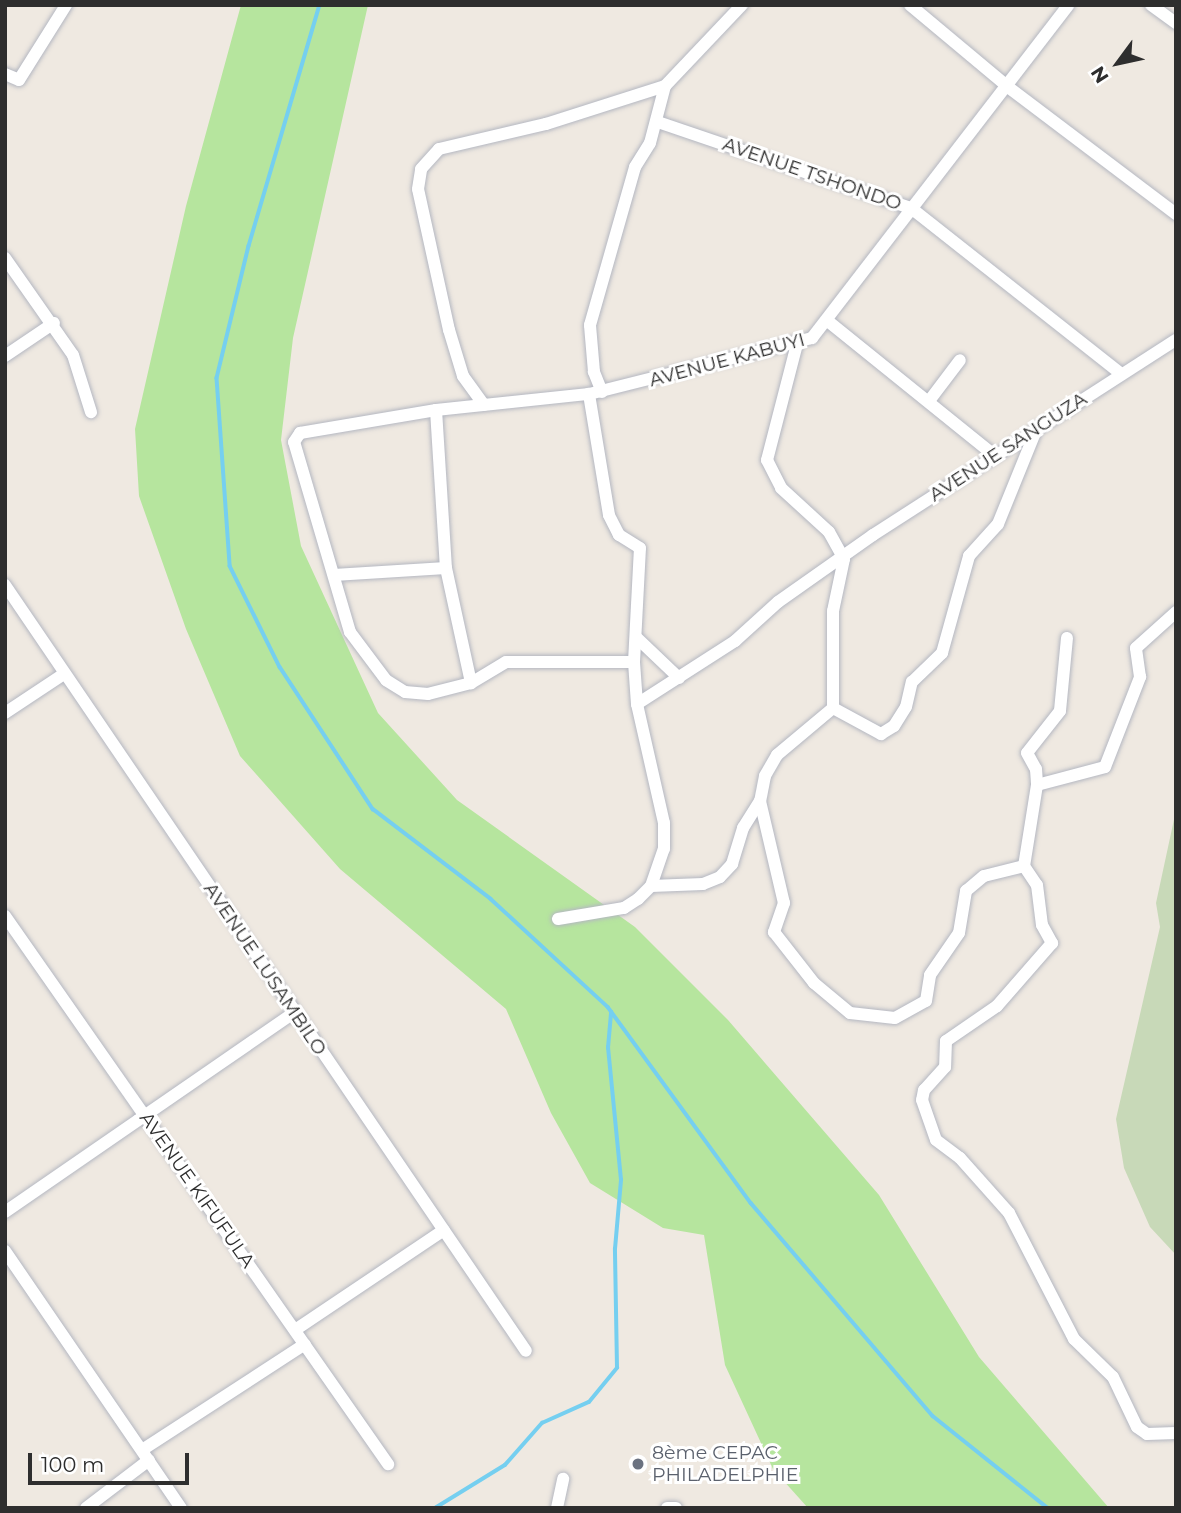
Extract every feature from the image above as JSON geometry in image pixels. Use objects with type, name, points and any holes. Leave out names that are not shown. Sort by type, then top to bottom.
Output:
[{"type":"street","points":[[5,74],[19,80],[66,5]]},
{"type":"street","points":[[484,405],[463,376],[449,330],[418,189],[421,169],[439,149],[546,124],[665,86],[742,5]]},
{"type":"street","points":[[910,5],[1008,88],[1176,214]]},
{"type":"street","name":"AVENUE KABUYI","points":[[334,575],[294,442],[308,428],[436,410],[596,393],[797,344],[812,338],[829,322],[911,208],[1008,88],[1068,5]]},
{"type":"street","points":[[1151,5],[1176,23]]},
{"type":"street","points":[[558,919],[624,908],[651,886],[664,849],[664,823],[637,704],[634,662],[640,548],[619,535],[609,515],[590,325],[635,167],[658,122],[665,86]]},
{"type":"street","name":"AVENUE TSHONDO","points":[[658,122],[911,208],[1121,374]]},
{"type":"street","points":[[5,258],[54,323],[73,355],[90,412]]},
{"type":"street","points":[[829,322],[995,456]]},
{"type":"street","points":[[5,356],[54,323]]},
{"type":"street","name":"AVENUE SANGUZA","points":[[637,704],[735,641],[778,602],[844,559],[873,535],[1176,340]]},
{"type":"street","points":[[797,344],[767,460],[781,488],[829,532],[844,559],[833,611],[833,708]]},
{"type":"street","points":[[929,401],[960,360]]},
{"type":"street","points":[[436,410],[446,568],[471,683]]},
{"type":"street","points":[[833,708],[880,734],[894,726],[906,707],[912,682],[942,653],[968,556],[998,524],[1037,428]]},
{"type":"street","points":[[446,568],[334,575],[350,632],[386,680],[405,692],[428,694],[471,683],[506,662],[634,662]]},
{"type":"street","name":"AVENUE LUSAMBILO","points":[[5,585],[526,1351]]},
{"type":"street","points":[[1037,785],[1105,767],[1140,677],[1136,648],[1176,612]]},
{"type":"street","points":[[637,638],[679,678]]},
{"type":"street","points":[[1067,638],[1060,711],[1027,749],[1037,785],[1024,866],[1040,895],[1040,916],[1052,943],[1049,950],[997,1006],[946,1041],[946,1067],[924,1090],[922,1100],[936,1140],[960,1158],[1009,1213],[1074,1339],[1113,1377],[1137,1427],[1147,1434],[1176,1433]]},
{"type":"street","points":[[5,713],[64,674]]},
{"type":"street","points":[[651,886],[703,884],[720,877],[732,864],[743,828],[760,801],[765,776],[776,755],[833,708]]},
{"type":"street","points":[[760,801],[784,903],[774,932],[777,939],[814,983],[855,1017],[869,1014],[895,1018],[926,1001],[930,975],[959,933],[966,891],[984,876],[1024,866]]},
{"type":"street","name":"AVENUE KIFUFULA","points":[[5,916],[388,1464]]},
{"type":"street","points":[[5,1212],[295,1012]]},
{"type":"street","points":[[295,1330],[444,1230]]},
{"type":"street","points":[[5,1251],[181,1508]]},
{"type":"street","points":[[86,1508],[146,1455],[305,1344]]},
{"type":"street","points":[[557,1508],[563,1479]]},
{"type":"street","points":[[667,1508],[676,1508]]},
{"type":"green space","points":[[241,5],[368,5],[293,338],[281,440],[301,546],[378,713],[457,800],[635,927],[728,1020],[879,1195],[979,1357],[1109,1508],[808,1508],[773,1469],[725,1365],[704,1235],[663,1228],[590,1183],[551,1113],[506,1009],[340,869],[240,756],[186,629],[139,496],[135,429],[186,206]]},
{"type":"green space","points":[[1176,810],[1176,1255],[1150,1227],[1124,1168],[1116,1119],[1160,927],[1156,903]]},
{"type":"waterway","points":[[320,5],[249,246],[217,378],[230,566],[280,667],[373,809],[491,899],[608,1007],[751,1203],[933,1416],[1048,1508]]},
{"type":"waterway","points":[[435,1508],[505,1465],[542,1423],[589,1402],[617,1368],[615,1249],[621,1180],[608,1048],[611,1012]]},
{"type":"place","name":"8ème CEPAC PHILADELPHIE","points":[[638,1464]]}]
